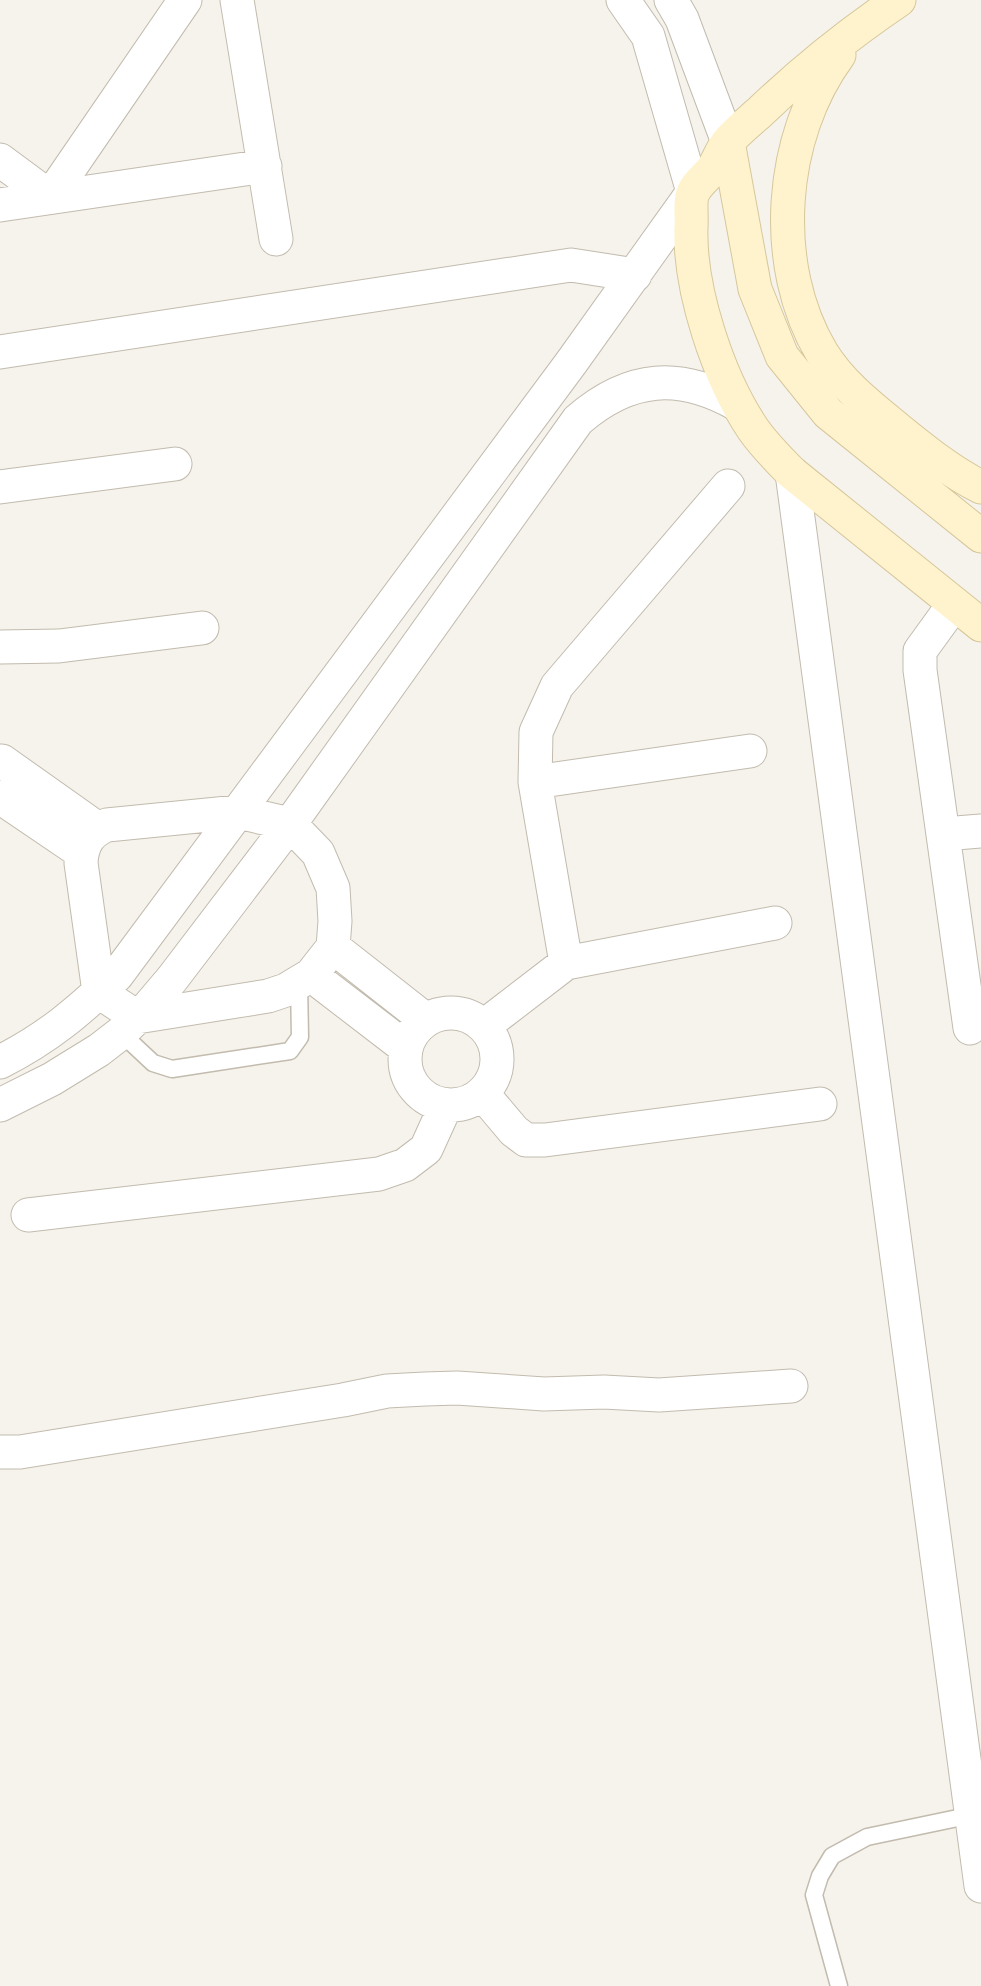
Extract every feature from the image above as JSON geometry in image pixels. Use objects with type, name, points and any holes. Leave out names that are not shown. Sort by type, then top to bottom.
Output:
[{"type":"street","points":[[50,197],[185,0]]},
{"type":"street","points":[[237,0],[276,239]]},
{"type":"street","points":[[623,0],[648,36],[693,192],[691,236],[701,304],[723,373],[738,405],[760,438],[792,473],[981,625]]},
{"type":"street","points":[[0,1062],[56,1030],[88,1004],[117,975],[571,363],[693,192],[713,169],[728,142],[789,84],[867,21],[899,0]]},
{"type":"street","points":[[648,36],[676,10],[728,142],[755,290],[782,356],[828,413],[981,536]]},
{"type":"street","points":[[867,21],[849,41],[819,86],[798,136],[791,170],[788,214],[792,270],[799,300],[822,352],[855,394],[946,467],[981,487]]},
{"type":"street","points":[[0,160],[50,197]]},
{"type":"street","points":[[0,206],[265,166]]},
{"type":"street","points":[[0,352],[571,265],[635,275]]},
{"type":"street","points":[[571,363],[612,395]]},
{"type":"street","points":[[0,1105],[76,1065],[129,1025],[172,980],[290,824],[578,420],[594,406],[612,395],[641,386],[674,382],[697,386],[738,405]]},
{"type":"street","points":[[0,487],[175,464]]},
{"type":"street","points":[[792,473],[981,1886]]},
{"type":"street","points":[[566,963],[535,782],[536,732],[557,686],[728,486]]},
{"type":"street","points":[[954,604],[920,651],[920,670],[944,834],[972,973],[970,1028]]},
{"type":"street","points":[[0,647],[59,646],[202,628]]},
{"type":"street","points":[[535,782],[750,751]]},
{"type":"street","points":[[1,755],[90,841]]},
{"type":"street","points":[[0,796],[90,841]]},
{"type":"street","points":[[238,812],[290,824],[318,853],[333,888],[335,921],[333,947],[305,979],[268,996],[129,1025],[99,992],[81,863],[90,841],[116,824],[238,812]]},
{"type":"street","points":[[944,834],[981,831]]},
{"type":"street","points":[[484,1026],[566,963],[775,923]]},
{"type":"street","points":[[333,947],[426,1020]]},
{"type":"street","points":[[305,979],[406,1048]]},
{"type":"street","points":[[456,1013],[471,1017],[484,1026],[494,1041],[497,1060],[493,1078],[482,1093],[466,1103],[446,1105],[428,1099],[416,1090],[408,1077],[404,1063],[406,1048],[413,1032],[426,1020],[440,1014],[456,1013]]},
{"type":"street","points":[[482,1093],[514,1131],[526,1140],[545,1140],[820,1104]]},
{"type":"street","points":[[28,1215],[379,1174],[405,1165],[426,1149],[446,1105]]},
{"type":"street","points":[[0,1452],[32,1450],[343,1400],[387,1390],[457,1388],[544,1394],[604,1392],[659,1395],[790,1386]]},
{"type":"lane","points":[[129,1025],[153,1063],[172,1069],[290,1051],[300,1037],[305,979]]},
{"type":"lane","points":[[839,1986],[814,1895],[820,1876],[832,1856],[867,1837],[972,1815]]}]
